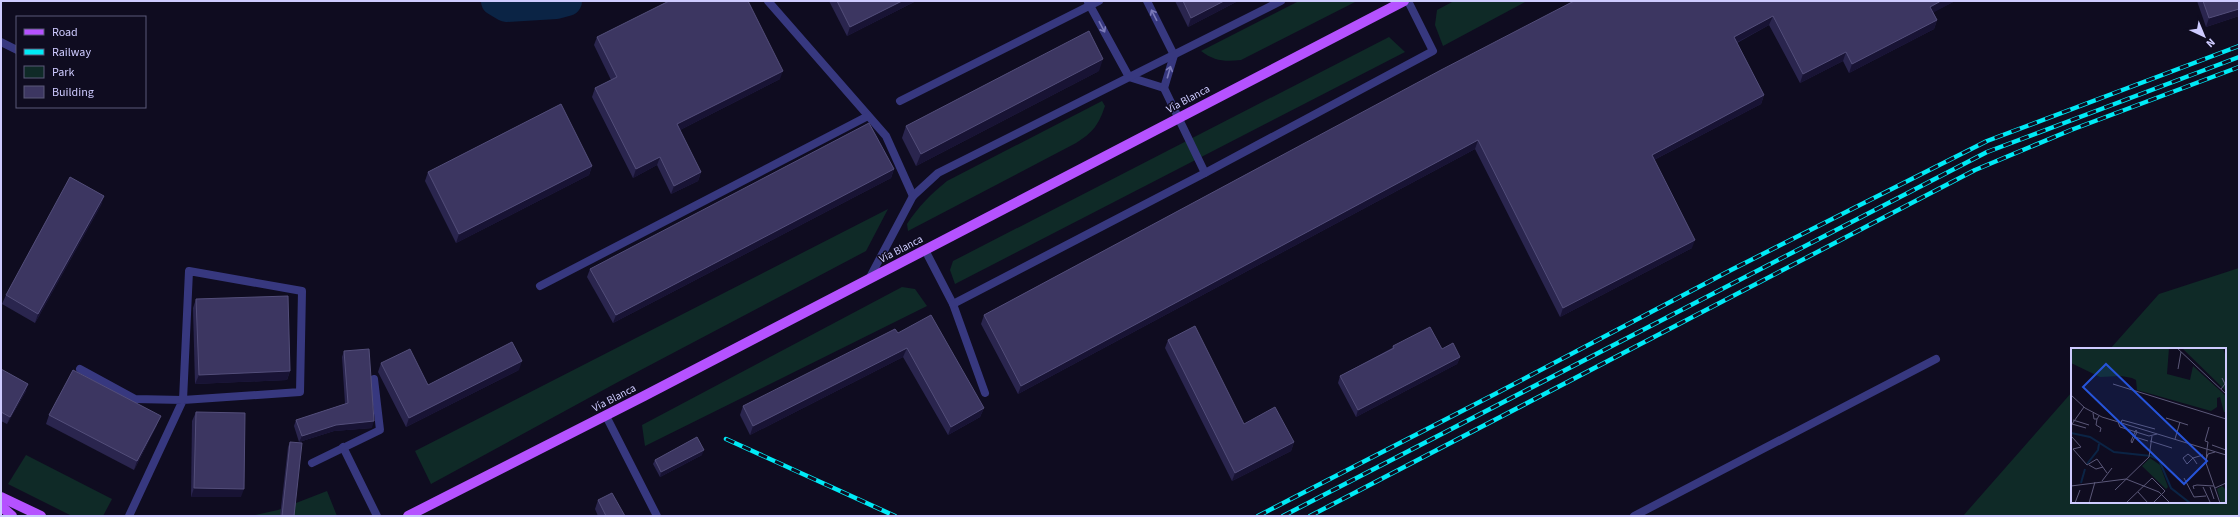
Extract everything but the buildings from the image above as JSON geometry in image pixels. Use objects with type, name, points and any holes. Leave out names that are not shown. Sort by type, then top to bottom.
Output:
[{"type":"main road","name":"Vía Blanca","points":[[408,516],[606,416],[1404,1]]},
{"type":"main road","points":[[1,497],[41,516]]},
{"type":"main road","points":[[1,501],[24,516]]},
{"type":"main road","points":[[1,506],[12,516]]},
{"type":"lane","points":[[768,1],[886,136],[913,196]]},
{"type":"lane","points":[[900,101],[1089,3],[1099,1]]},
{"type":"lane","points":[[1147,1],[1174,55],[1164,88],[1205,173]]},
{"type":"lane","points":[[869,279],[913,196],[938,173],[1281,1]]},
{"type":"lane","points":[[953,304],[1205,173],[1433,51],[1408,1]]},
{"type":"lane","points":[[1089,3],[1129,77],[1164,88]]},
{"type":"lane","points":[[1,42],[16,50]]},
{"type":"lane","points":[[540,286],[868,116]]},
{"type":"lane","points":[[925,250],[953,304],[985,393]]},
{"type":"lane","points":[[80,369],[134,399],[183,400],[300,392],[302,291],[189,271],[183,400],[129,516]]},
{"type":"lane","points":[[1634,516],[1936,359]]},
{"type":"lane","points":[[312,463],[380,430],[374,379]]},
{"type":"lane","points":[[606,416],[657,516]]},
{"type":"lane","points":[[343,447],[377,516]]},
{"type":"green space","points":[[1299,1],[1357,1],[1241,60],[1230,61],[1215,59],[1201,51]]},
{"type":"green space","points":[[1454,1],[1527,1],[1443,46],[1435,25],[1437,10]]},
{"type":"green space","points":[[1389,37],[1405,52],[955,284],[950,270],[953,261]]},
{"type":"green space","points":[[1102,101],[1105,106],[1097,124],[1091,132],[1076,143],[908,231],[907,224],[920,206],[947,181]]},
{"type":"green space","points":[[888,209],[866,251],[618,382],[431,484],[415,451]]},
{"type":"green space","points":[[2239,268],[2239,516],[1963,516],[2071,393],[2071,503],[2226,503],[2226,348],[2111,348],[2159,294]]},
{"type":"green space","points":[[902,287],[915,289],[927,306],[645,446],[642,425]]},
{"type":"green space","points":[[26,455],[112,499],[103,516],[72,516],[8,484]]},
{"type":"green space","points":[[327,491],[337,516],[250,516],[278,510]]},
{"type":"waterway","points":[[496,1],[506,7],[556,4],[567,1]]},
{"type":"railway","points":[[1258,516],[1731,270],[1987,141],[2239,46]]},
{"type":"railway","points":[[1283,516],[1987,152],[2239,57]]},
{"type":"railway","points":[[1310,516],[1975,170],[2071,130],[2239,67]]},
{"type":"railway","points":[[726,439],[895,516]]}]
